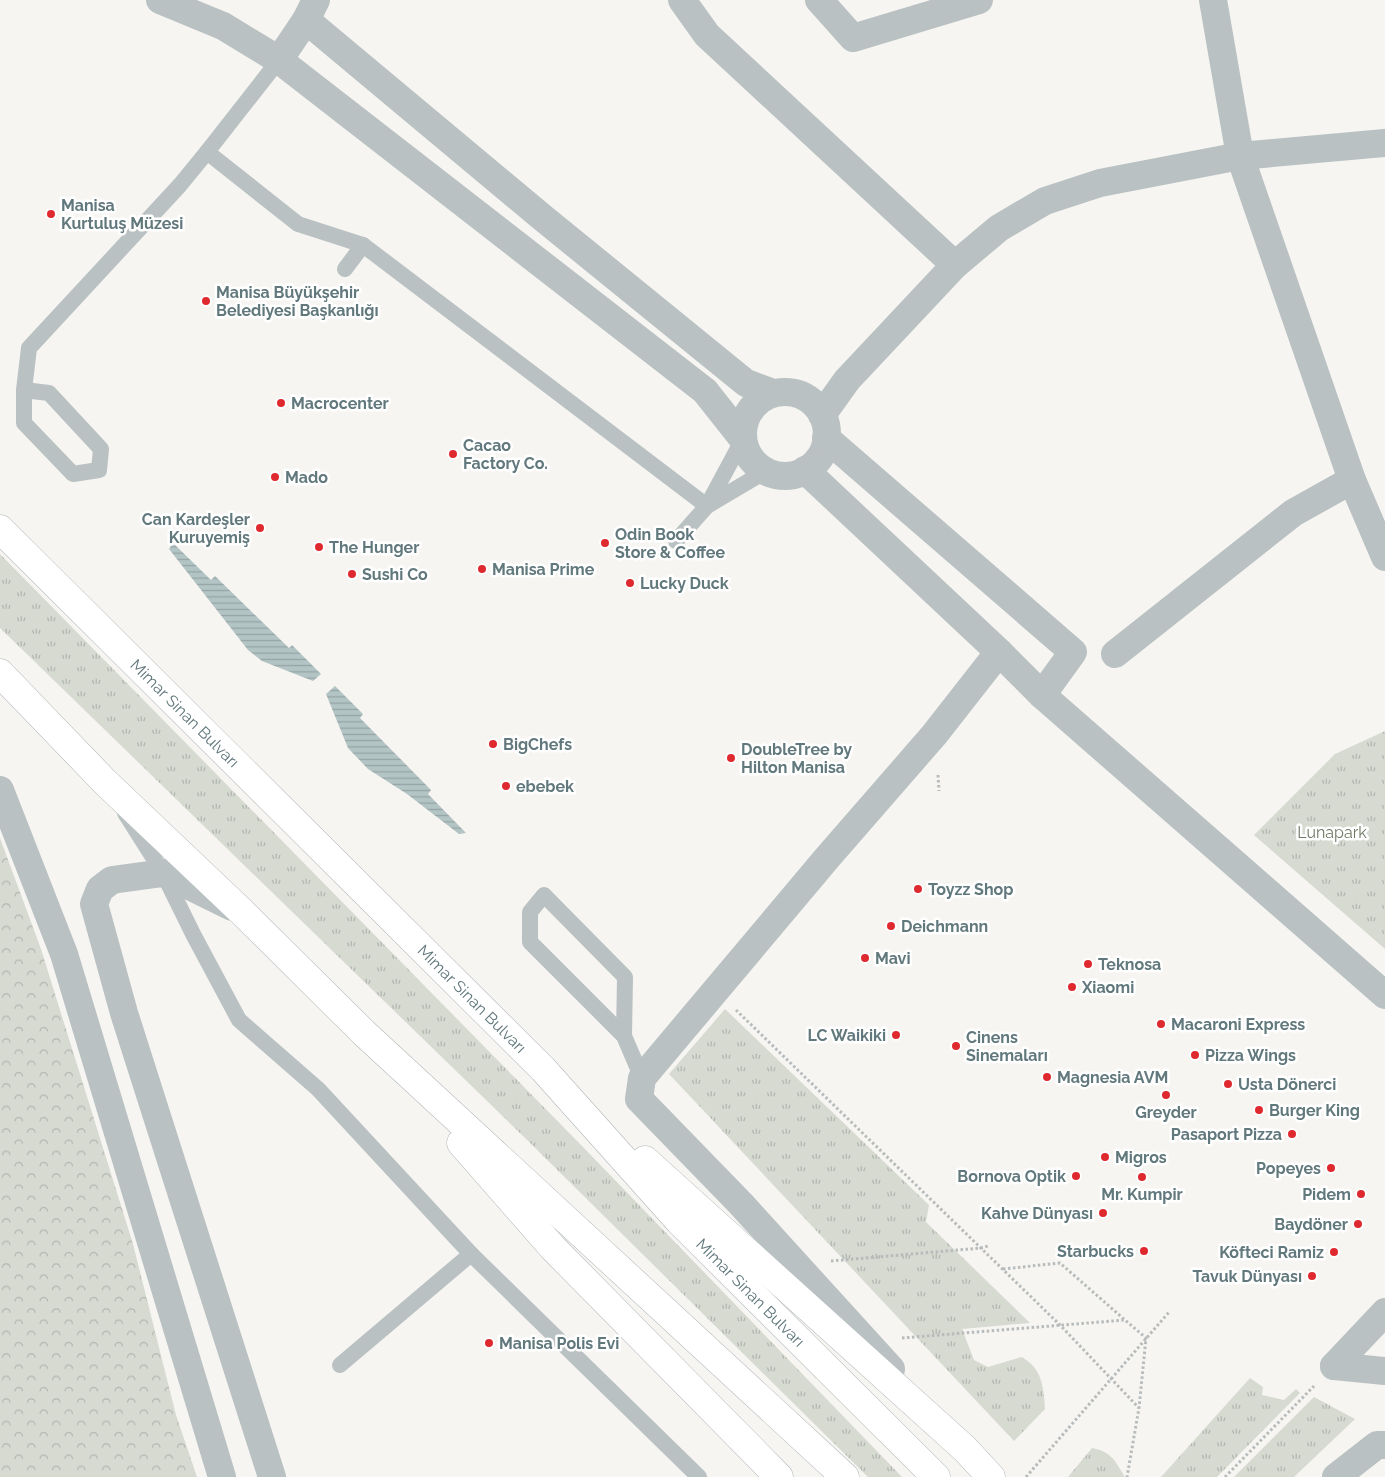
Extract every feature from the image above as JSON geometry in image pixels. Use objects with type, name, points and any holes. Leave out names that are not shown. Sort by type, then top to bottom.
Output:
[{"type":"highway","name":"Mimar Sinan Bulvarı","points":[[0,529],[543,1069],[679,1221],[936,1477]]},
{"type":"highway","points":[[0,673],[105,782],[242,912],[364,1033],[845,1477]]},
{"type":"highway","points":[[364,1033],[553,1248],[779,1477]]},
{"type":"highway","points":[[543,1069],[965,1449],[991,1477]]},
{"type":"street","points":[[160,0],[223,26],[278,60],[705,391],[743,439]]},
{"type":"street","points":[[682,0],[707,35],[955,265]]},
{"type":"street","points":[[819,0],[853,38],[979,0]]},
{"type":"street","points":[[1213,0],[1240,156],[1352,480],[1385,557]]},
{"type":"street","points":[[278,60],[311,10],[536,212],[746,383],[811,402],[824,426],[1073,652],[1042,695]]},
{"type":"street","points":[[847,380],[762,398],[753,406],[743,427],[743,439],[747,452],[755,464],[766,471],[779,475],[792,475],[805,470],[815,462],[823,451],[824,426],[847,380],[955,265],[999,228],[1045,201],[1100,184],[1240,156],[1385,142]]},
{"type":"street","points":[[805,470],[1042,695],[1385,995]]},
{"type":"street","points":[[1115,654],[1293,513],[1352,480]]},
{"type":"street","points":[[965,1449],[740,1204],[639,1100],[642,1078],[826,858],[934,735],[998,652]]},
{"type":"street","points":[[0,790],[64,954],[222,1477]]},
{"type":"street","points":[[242,912],[163,872],[112,880],[100,889],[94,904],[124,1013],[272,1477]]},
{"type":"street","points":[[1334,1366],[1385,1312]]},
{"type":"street","points":[[1334,1366],[1385,1371]]},
{"type":"street","points":[[1336,1477],[1377,1445],[1385,1445]]},
{"type":"lane","points":[[24,390],[49,393],[101,449],[99,470],[73,474],[24,423],[24,390],[29,348],[208,152],[278,60]]},
{"type":"lane","points":[[208,152],[298,224],[363,244],[707,506]]},
{"type":"lane","points":[[345,270],[363,244]]},
{"type":"lane","points":[[676,541],[707,506],[743,439]]},
{"type":"lane","points":[[707,506],[766,471]]},
{"type":"lane","points":[[105,782],[163,872],[193,934],[239,1020],[318,1089],[471,1254],[699,1477]]},
{"type":"lane","points":[[624,1036],[625,977],[544,895],[530,912],[530,942],[624,1036],[642,1078]]},
{"type":"lane","points":[[340,1365],[471,1254]]},
{"type":"path","points":[[716,990],[1059,1324],[1140,1408]]},
{"type":"path","points":[[823,1262],[988,1246]]},
{"type":"path","points":[[1002,1269],[1060,1263],[1146,1338]]},
{"type":"path","points":[[1026,1477],[1170,1311]]},
{"type":"path","points":[[894,1339],[1125,1320]]},
{"type":"path","points":[[1127,1477],[1140,1408],[1146,1338]]},
{"type":"path","points":[[1225,1477],[1334,1366]]},
{"type":"green space","points":[[0,554],[583,1147],[902,1477],[868,1477],[523,1136],[0,628]]},
{"type":"green space","name":"Lunapark","points":[[1385,731],[1385,949],[1254,835],[1335,754]]},
{"type":"green space","points":[[0,838],[41,949],[133,1244],[176,1415],[197,1477],[0,1477]]},
{"type":"green space","points":[[725,1009],[929,1205],[926,1222],[1030,1323],[962,1329],[974,1360],[988,1367],[1021,1357],[1028,1361],[1038,1372],[1043,1386],[1045,1409],[1014,1441],[669,1074]]},
{"type":"green space","points":[[1250,1378],[1263,1387],[1262,1395],[1284,1400],[1296,1389],[1300,1393],[1217,1477],[1161,1477]]},
{"type":"green space","points":[[1314,1397],[1355,1419],[1294,1477],[1234,1477]]},
{"type":"green space","points":[[1092,1448],[1109,1455],[1125,1477],[1068,1477]]},
{"type":"shaded area","points":[[173,543],[211,580],[215,576],[289,648],[292,645],[321,674],[313,681],[262,661],[248,650],[169,549]]},
{"type":"shaded area","points":[[335,686],[363,714],[360,718],[431,790],[428,794],[466,833],[459,834],[407,794],[368,769],[348,748],[326,694]]},
{"type":"place","name":"Manisa Kurtuluş Müzesi","points":[[51,214]]},
{"type":"place","name":"Manisa Büyükşehir Belediyesi Başkanlığı","points":[[206,301]]},
{"type":"place","name":"Macrocenter","points":[[281,403]]},
{"type":"place","name":"Cacao Factory Co.","points":[[453,454]]},
{"type":"place","name":"Mado","points":[[275,477]]},
{"type":"place","name":"Can Kardeşler Kuruyemiş","points":[[260,528]]},
{"type":"place","name":"Odin Book Store & Coffee","points":[[605,543]]},
{"type":"place","name":"The Hunger","points":[[319,547]]},
{"type":"place","name":"Manisa Prime","points":[[482,569]]},
{"type":"place","name":"Sushi Co","points":[[352,574]]},
{"type":"place","name":"Lucky Duck","points":[[630,583]]},
{"type":"place","name":"BigChefs","points":[[493,744]]},
{"type":"place","name":"DoubleTree by Hilton Manisa","points":[[731,758]]},
{"type":"place","name":"ebebek","points":[[506,786]]},
{"type":"place","name":"Toyzz Shop","points":[[918,889]]},
{"type":"place","name":"Deichmann","points":[[891,926]]},
{"type":"place","name":"Mavi","points":[[865,958]]},
{"type":"place","name":"Teknosa","points":[[1088,964]]},
{"type":"place","name":"Xiaomi","points":[[1072,987]]},
{"type":"place","name":"Macaroni Express","points":[[1161,1024]]},
{"type":"place","name":"LC Waikiki","points":[[896,1035]]},
{"type":"place","name":"Cinens Sinemaları","points":[[956,1046]]},
{"type":"place","name":"Pizza Wings","points":[[1195,1055]]},
{"type":"place","name":"Magnesia AVM","points":[[1047,1077]]},
{"type":"place","name":"Usta Dönerci","points":[[1228,1084]]},
{"type":"place","name":"Greyder","points":[[1166,1095]]},
{"type":"place","name":"Burger King","points":[[1259,1110]]},
{"type":"place","name":"Pasaport Pizza","points":[[1292,1134]]},
{"type":"place","name":"Migros","points":[[1105,1157]]},
{"type":"place","name":"Popeyes","points":[[1331,1168]]},
{"type":"place","name":"Bornova Optik","points":[[1076,1176]]},
{"type":"place","name":"Mr. Kumpir","points":[[1142,1177]]},
{"type":"place","name":"Pidem","points":[[1361,1194]]},
{"type":"place","name":"Kahve Dünyası","points":[[1103,1213]]},
{"type":"place","name":"Baydöner","points":[[1358,1224]]},
{"type":"place","name":"Starbucks","points":[[1144,1251]]},
{"type":"place","name":"Köfteci Ramiz","points":[[1334,1252]]},
{"type":"place","name":"Tavuk Dünyası","points":[[1312,1276]]},
{"type":"place","name":"Manisa Polis Evi","points":[[489,1343]]}]
